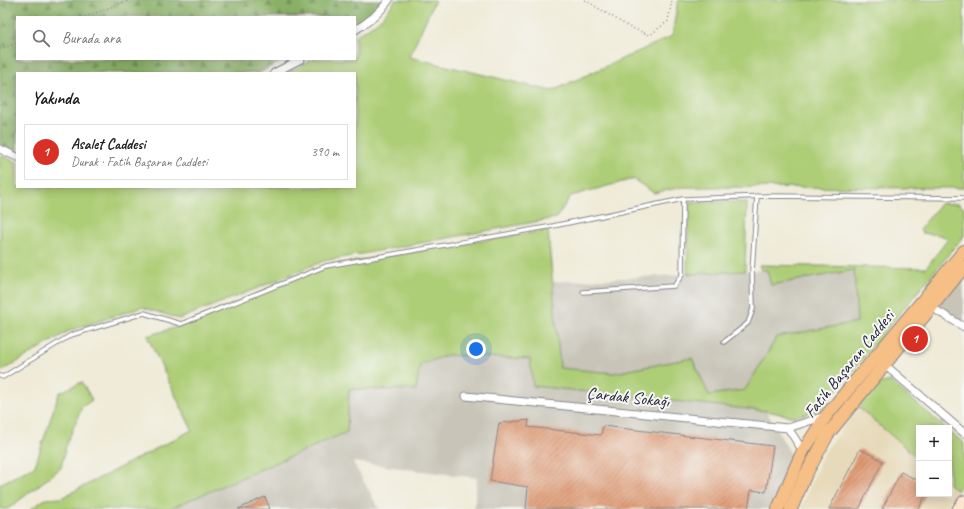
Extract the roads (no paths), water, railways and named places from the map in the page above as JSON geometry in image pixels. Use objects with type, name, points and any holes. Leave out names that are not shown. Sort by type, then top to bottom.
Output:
[{"type":"main road","name":"Fatih Başaran Caddesi","points":[[778,509],[803,451],[826,416],[964,251]]},
{"type":"main road","name":"Fatih Başaran Caddesi","points":[[791,509],[805,476],[828,434],[964,267]]},
{"type":"street","points":[[356,29],[377,14],[389,0]]},
{"type":"street","points":[[276,72],[299,60]]},
{"type":"street","points":[[0,149],[16,157]]},
{"type":"street","points":[[931,307],[964,327]]},
{"type":"street","points":[[885,365],[964,433]]},
{"type":"street","name":"Çardak Sokağı","points":[[466,396],[788,428],[826,416]]},
{"type":"street","points":[[788,428],[803,451]]},
{"type":"street","points":[[958,509],[964,500]]},
{"type":"lane","points":[[0,376],[3,377],[71,335],[144,313],[181,324],[326,266],[553,226],[683,198],[757,196],[964,198]]},
{"type":"lane","points":[[724,342],[748,322],[753,308],[752,271],[757,196]]},
{"type":"lane","points":[[583,292],[674,286],[682,275],[683,198]]},
{"type":"place","name":"Asalet Caddesi","points":[[915,339]]}]
